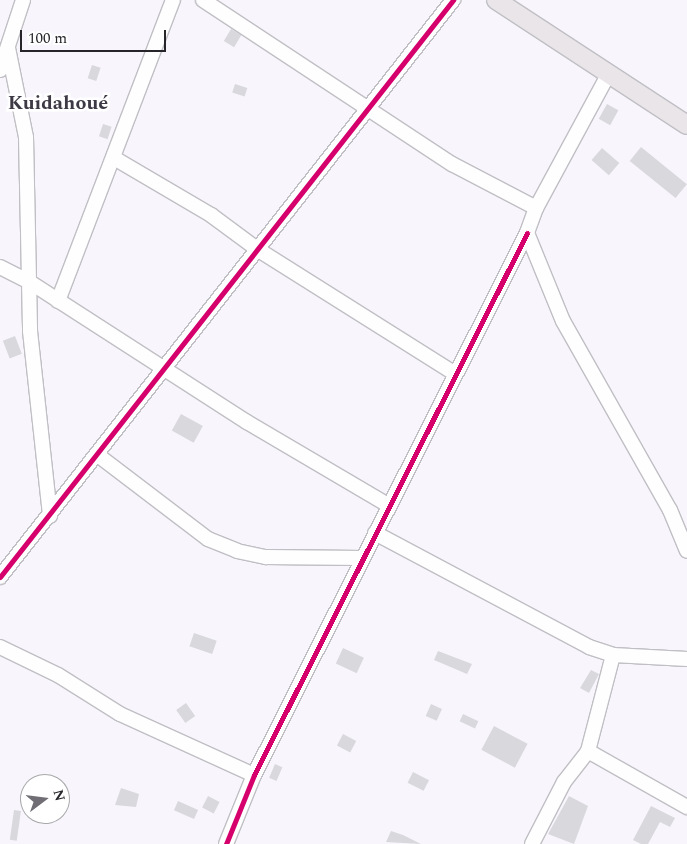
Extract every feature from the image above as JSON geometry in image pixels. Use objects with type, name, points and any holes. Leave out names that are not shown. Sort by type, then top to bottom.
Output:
[{"type":"main road","points":[[496,0],[687,125]]},
{"type":"street","points":[[0,70],[24,0]]},
{"type":"street","points":[[58,301],[173,0]]},
{"type":"street","points":[[203,0],[452,164],[536,208]]},
{"type":"street","points":[[0,577],[98,456],[164,368],[453,0]]},
{"type":"street","points":[[8,48],[26,137],[28,281],[37,409],[50,516]]},
{"type":"street","points":[[226,844],[254,775],[361,558],[454,372],[527,233],[536,208],[608,75]]},
{"type":"street","points":[[114,158],[212,215],[257,249],[454,372]]},
{"type":"street","points":[[527,233],[563,320],[670,510],[687,551]]},
{"type":"street","points":[[0,267],[28,281],[246,422],[388,505]]},
{"type":"street","points":[[98,456],[208,539],[237,551],[266,557],[361,558]]},
{"type":"street","points":[[375,533],[462,577],[558,633],[613,655],[687,660]]},
{"type":"street","points":[[0,647],[58,675],[120,714],[254,775]]},
{"type":"street","points":[[532,844],[564,782],[588,751],[613,655]]},
{"type":"street","points":[[588,751],[687,807]]},
{"type":"building","points":[[231,29],[241,35],[234,47],[224,41]]},
{"type":"building","points":[[92,65],[101,68],[96,81],[88,78]]},
{"type":"building","points":[[235,84],[247,88],[245,97],[232,93]]},
{"type":"building","points":[[607,104],[618,110],[610,125],[599,119]]},
{"type":"building","points":[[103,124],[112,127],[108,139],[99,136]]},
{"type":"building","points":[[641,147],[687,184],[676,198],[630,161]]},
{"type":"building","points":[[602,148],[619,163],[609,175],[592,160]]},
{"type":"building","points":[[15,336],[22,354],[10,358],[3,341]]},
{"type":"building","points":[[181,414],[203,426],[194,443],[172,431]]},
{"type":"building","points":[[194,633],[217,641],[212,654],[189,646]]},
{"type":"building","points":[[343,648],[364,658],[357,673],[336,663]]},
{"type":"building","points":[[438,651],[472,664],[467,674],[434,660]]},
{"type":"building","points":[[591,670],[599,674],[589,693],[580,688]]},
{"type":"building","points":[[186,703],[195,716],[185,723],[176,710]]},
{"type":"building","points":[[431,704],[442,709],[437,721],[426,716]]},
{"type":"building","points":[[463,714],[478,721],[475,728],[460,721]]},
{"type":"building","points":[[494,726],[528,744],[515,768],[481,750]]},
{"type":"building","points":[[343,734],[356,741],[350,753],[337,745]]},
{"type":"building","points":[[275,764],[282,767],[277,781],[269,778]]},
{"type":"building","points":[[413,772],[429,780],[424,791],[408,783]]},
{"type":"building","points":[[121,788],[139,794],[136,807],[115,805]]},
{"type":"building","points":[[208,796],[220,802],[214,813],[202,808]]},
{"type":"building","points":[[569,796],[588,806],[574,844],[548,834]]},
{"type":"building","points":[[178,801],[198,810],[194,819],[174,810]]},
{"type":"building","points":[[651,806],[675,818],[670,827],[660,822],[648,844],[641,844],[633,840]]},
{"type":"building","points":[[14,810],[20,811],[17,841],[10,840]]},
{"type":"building","points":[[391,831],[403,835],[421,844],[386,842]]},
{"type":"cycle path","points":[[0,577],[453,0]]},
{"type":"cycle path","points":[[226,844],[254,775],[527,233]]},
{"type":"district","name":"Kuidahoué","points":[[58,103]]}]
